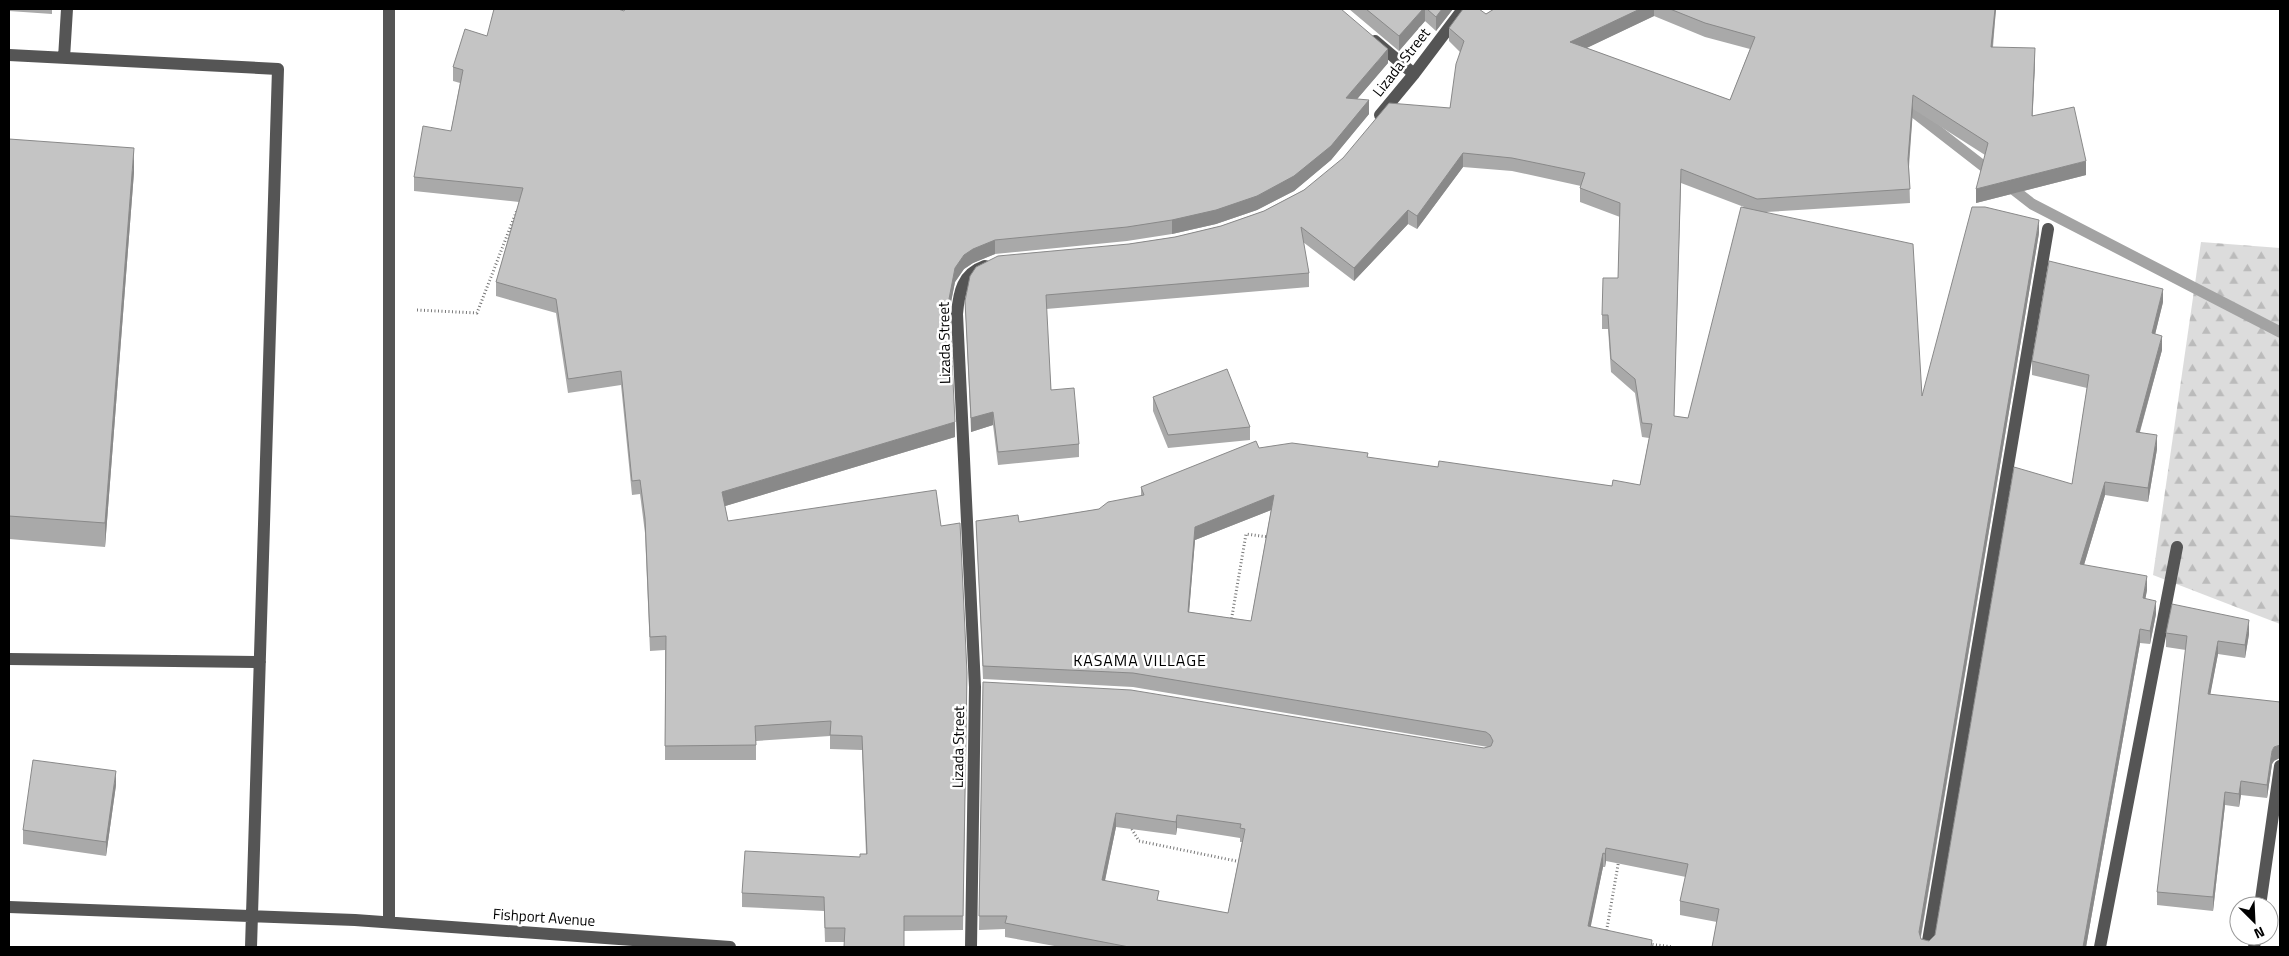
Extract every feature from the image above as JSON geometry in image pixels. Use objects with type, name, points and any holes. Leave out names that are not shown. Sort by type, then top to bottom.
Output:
[{"type":"street","points":[[64,58],[67,9]]},
{"type":"street","points":[[389,9],[389,922]]},
{"type":"street","name":"Lizada Street","points":[[1370,127],[1414,74],[1463,9]]},
{"type":"street","points":[[1365,33],[1414,74]]},
{"type":"street","points":[[9,55],[278,68],[254,916],[251,947]]},
{"type":"street","points":[[1927,947],[2048,229]]},
{"type":"street","name":"Lizada Street","points":[[971,947],[980,688],[957,314],[959,296],[964,280],[979,268],[996,262]]},
{"type":"street","points":[[2100,947],[2177,547]]},
{"type":"street","points":[[9,659],[260,662]]},
{"type":"street","points":[[2261,896],[2280,766]]},
{"type":"street","name":"Fishport Avenue","points":[[9,907],[355,920],[670,945],[730,947]]},
{"type":"path","points":[[388,308],[477,313],[520,202]]},
{"type":"path","points":[[1229,632],[1246,534],[1275,538]]},
{"type":"path","points":[[1126,818],[1140,841],[1245,863]]},
{"type":"path","points":[[1605,937],[1620,854]]},
{"type":"path","points":[[1642,943],[1673,947]]},
{"type":"green space","points":[[2201,242],[2280,248],[2280,624],[2153,575]]},
{"type":"building","points":[[494,9],[618,9],[624,11],[625,9],[1341,9],[1388,49],[1346,98],[1369,100],[1331,146],[1294,176],[1257,196],[1216,210],[1172,220],[1127,227],[995,240],[964,255],[955,268],[949,299],[955,422],[722,492],[728,521],[936,490],[941,526],[960,523],[967,673],[963,916],[904,916],[904,947],[844,947],[845,928],[825,928],[824,897],[742,893],[745,851],[860,857],[860,854],[867,854],[862,736],[830,735],[831,721],[755,726],[756,745],[665,746],[666,636],[650,637],[645,518],[640,480],[632,481],[621,371],[568,379],[556,299],[496,282],[523,188],[414,177],[423,126],[451,131],[463,70],[453,67],[465,29],[487,36]]},
{"type":"building","points":[[1366,9],[1423,9],[1399,36]]},
{"type":"building","points":[[1427,9],[1442,9],[1436,17]]},
{"type":"building","points":[[1463,9],[1479,9],[1486,14],[1494,9],[1640,9],[1570,42],[1730,100],[1755,37],[1705,23],[1670,9],[1995,9],[1991,47],[2035,48],[2032,116],[2074,107],[2086,161],[1976,189],[1988,143],[1913,95],[1908,159],[1910,189],[1757,199],[1681,169],[1674,416],[1688,418],[1741,207],[1913,244],[1922,396],[1972,207],[1985,207],[2039,220],[1919,932],[1921,939],[1929,941],[1935,935],[2014,467],[2072,484],[2089,375],[2032,361],[2049,261],[2163,289],[2152,333],[2162,336],[2136,432],[2157,435],[2148,488],[2105,482],[2080,564],[2147,576],[2143,598],[2156,601],[2150,631],[2140,629],[2083,947],[1712,947],[1719,909],[1680,901],[1688,864],[1606,848],[1605,854],[1603,853],[1588,926],[1652,940],[1651,947],[1129,947],[1005,923],[1007,916],[979,916],[983,682],[1131,690],[1484,748],[1491,746],[1493,741],[1486,732],[1133,673],[983,666],[976,521],[1018,515],[1019,522],[1099,509],[1108,502],[1144,495],[1141,487],[1256,441],[1259,448],[1292,443],[1368,453],[1367,457],[1438,467],[1439,461],[1612,486],[1613,480],[1640,485],[1652,424],[1642,423],[1635,379],[1611,359],[1608,315],[1602,315],[1603,278],[1618,278],[1620,203],[1580,188],[1585,173],[1512,158],[1463,153],[1417,216],[1408,210],[1354,268],[1301,227],[1309,273],[1046,295],[1051,390],[1074,388],[1079,444],[998,452],[993,412],[971,418],[965,301],[970,276],[976,267],[998,256],[1129,244],[1175,237],[1221,226],[1264,211],[1304,190],[1343,158],[1389,103],[1450,108],[1456,64],[1464,41],[1449,28]],"holes":[[[1274,495],[1251,621],[1188,612],[1195,527]],[[1116,813],[1176,822],[1177,815],[1241,824],[1240,828],[1245,829],[1228,913],[1157,900],[1159,891],[1102,880]]]},
{"type":"building","points":[[9,139],[134,148],[105,523],[9,516]]},
{"type":"building","points":[[1227,369],[1250,427],[1168,435],[1153,397]]},
{"type":"building","points":[[2172,604],[2249,620],[2245,645],[2218,641],[2208,694],[2280,702],[2280,745],[2274,747],[2272,751],[2267,785],[2241,781],[2239,794],[2225,792],[2213,897],[2157,892],[2187,636],[2166,633]]},
{"type":"building","points":[[33,760],[116,771],[106,842],[23,830]]},
{"type":"waterway","points":[[1902,103],[2032,204],[2280,332]]},
{"type":"district","name":"KASAMA VILLAGE","points":[[1140,660]]}]
